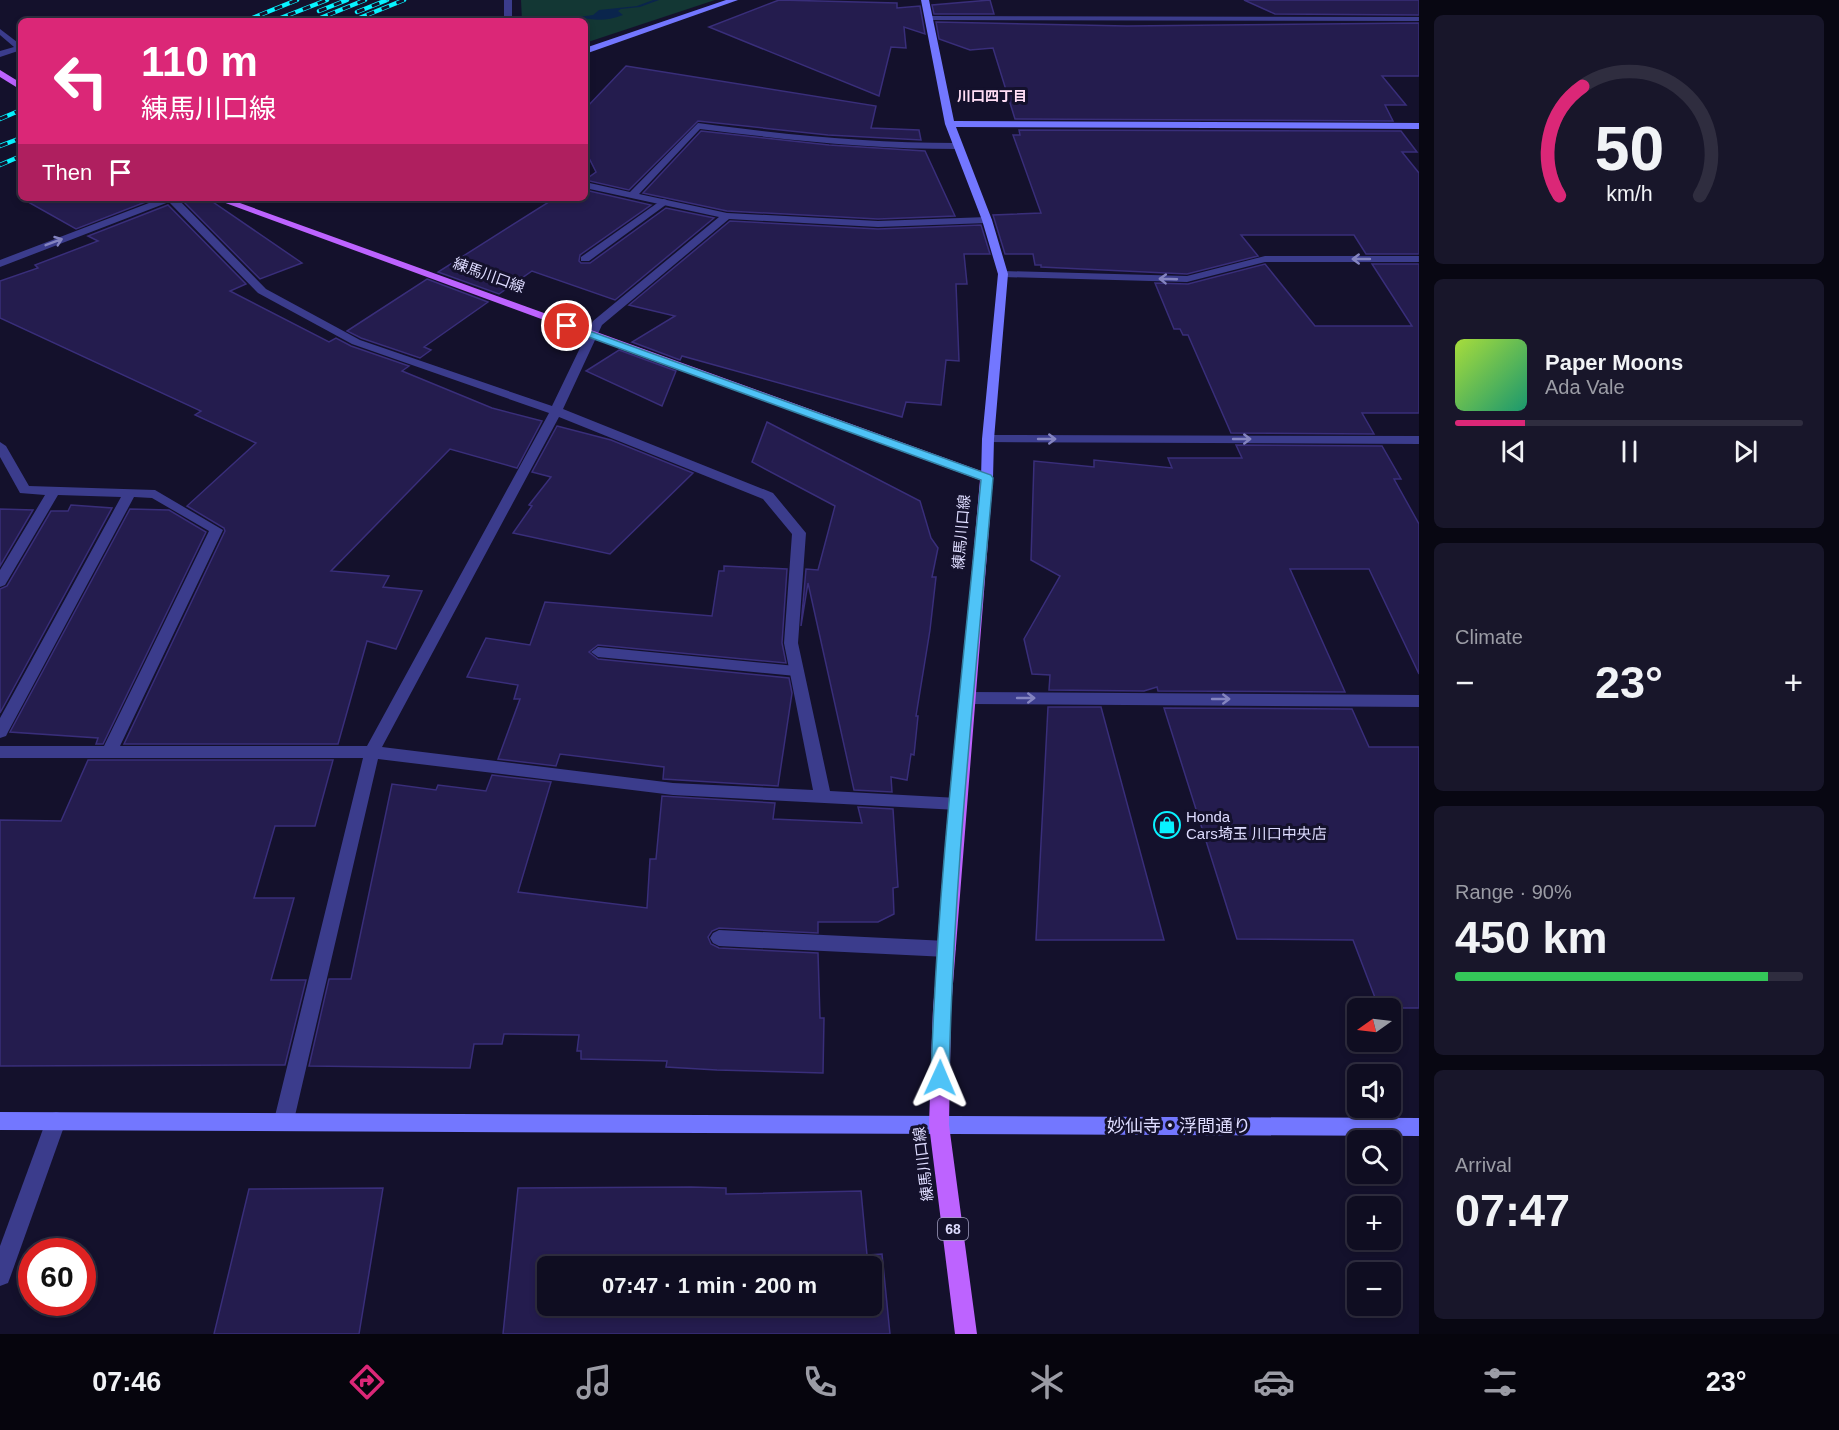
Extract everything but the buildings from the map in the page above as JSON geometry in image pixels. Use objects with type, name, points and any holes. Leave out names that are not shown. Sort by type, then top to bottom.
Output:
[{"type":"main road","points":[[0,73],[18,85]]},
{"type":"main road","name":"練馬川口線","points":[[225,201],[987,478],[942,1009],[939,1125],[966,1334]]},
{"type":"street","points":[[508,0],[508,18]]},
{"type":"street","points":[[588,50],[734,0]]},
{"type":"street","points":[[925,0],[950,124],[987,220],[1003,274],[988,439],[987,478]]},
{"type":"street","points":[[930,18],[1419,20]]},
{"type":"street","points":[[0,31],[18,46]]},
{"type":"street","points":[[0,54],[18,49]]},
{"type":"street","points":[[950,124],[1419,126]]},
{"type":"street","points":[[632,196],[698,126],[815,141],[888,146],[958,146]]},
{"type":"street","points":[[588,186],[727,216],[879,224],[987,220]]},
{"type":"street","points":[[0,264],[163,201]]},
{"type":"street","points":[[174,201],[262,291],[356,342],[556,411],[768,496],[798,533],[791,643],[823,798]]},
{"type":"street","points":[[585,259],[663,202]]},
{"type":"street","points":[[284,1120],[372,752],[556,411],[597,323],[727,216]]},
{"type":"street","points":[[1003,274],[1187,279],[1265,259],[1419,259]]},
{"type":"street","points":[[988,439],[1419,440]]},
{"type":"street","points":[[0,446],[26,490],[155,494],[216,530],[110,751]]},
{"type":"street","points":[[0,582],[54,491]]},
{"type":"street","points":[[0,732],[130,492]]},
{"type":"street","points":[[598,652],[796,671]]},
{"type":"street","points":[[968,698],[1419,700]]},
{"type":"street","points":[[0,752],[372,752],[673,789],[958,804]]},
{"type":"street","points":[[719,938],[947,950]]},
{"type":"street","name":"妙仙寺・浮間通り","points":[[0,1120],[1419,1127]]},
{"type":"street","points":[[0,1275],[56,1120]]},
{"type":"green space","points":[[521,0],[715,0],[588,42],[588,18],[522,18]]},
{"type":"water","points":[[659,0],[640,7],[621,9],[618,11],[623,15],[611,18],[596,20],[579,17],[593,15],[599,10],[637,6]]},
{"type":"railway","points":[[252,18],[297,0]]},
{"type":"railway","points":[[281,18],[327,0]]},
{"type":"railway","points":[[319,11],[347,0]]},
{"type":"railway","points":[[320,18],[365,0]]},
{"type":"railway","points":[[357,12],[387,0]]},
{"type":"railway","points":[[359,18],[404,0]]},
{"type":"railway","points":[[0,119],[18,111]]},
{"type":"railway","points":[[0,146],[18,139]]},
{"type":"railway","points":[[0,165],[18,157]]},
{"type":"place","name":"Honda Cars埼玉 川口中央店","points":[[1167,825]]},
{"type":"district","name":"川口四丁目","points":[[992,96]]},
{"type":"route","points":[[567,326],[987,478],[958,804],[942,1009],[940,1078]]}]
